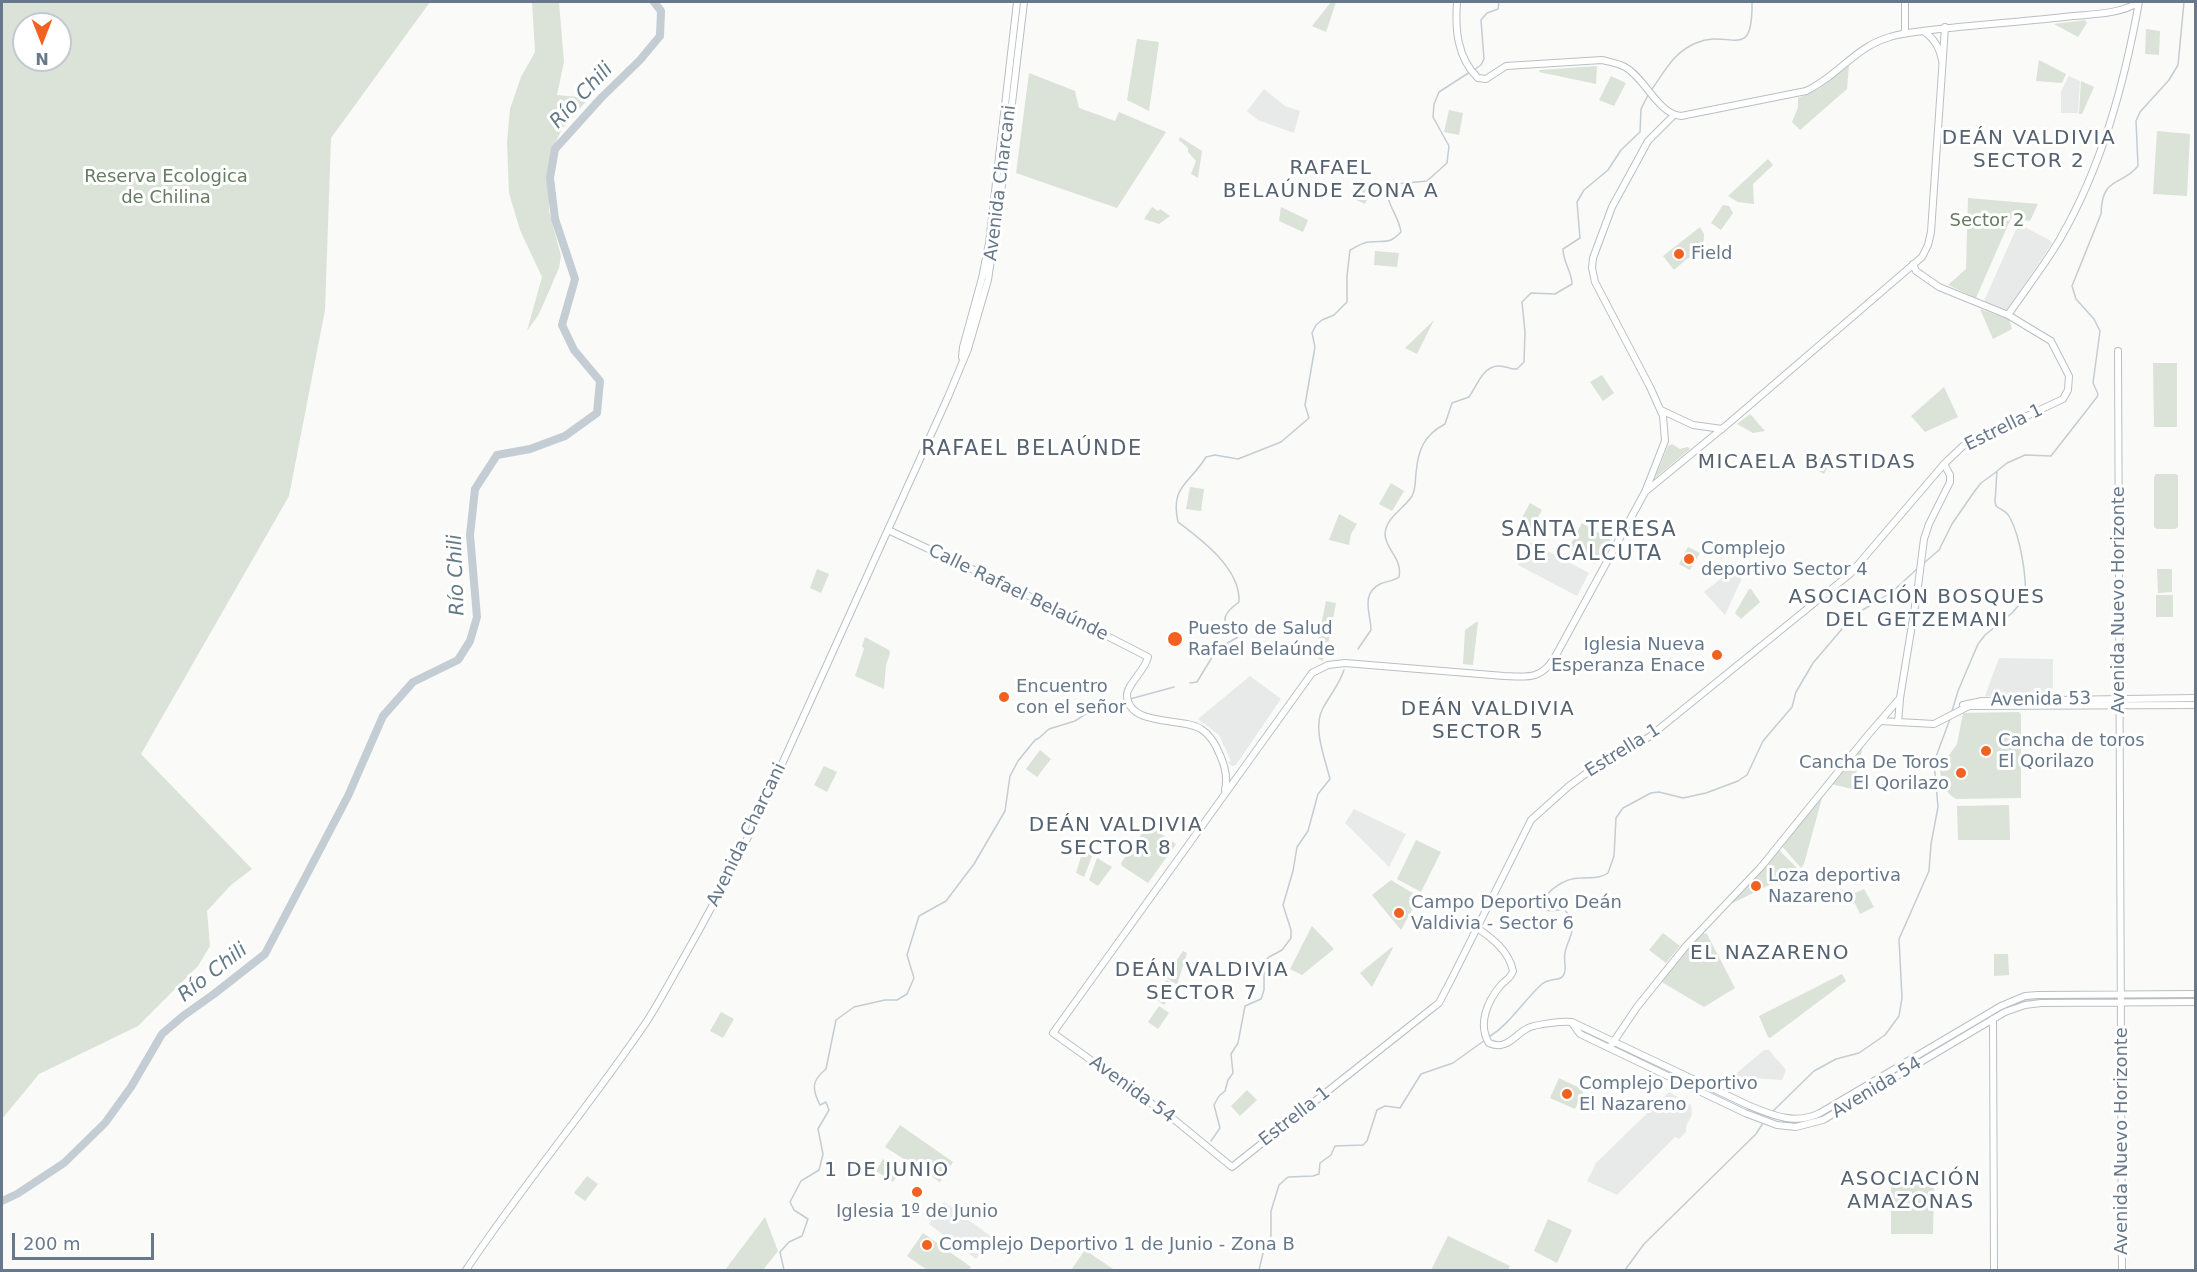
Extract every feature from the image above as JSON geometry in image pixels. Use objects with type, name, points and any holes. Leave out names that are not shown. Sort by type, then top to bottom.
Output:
[{"type":"street","name":"Avenida Charcani","points":[[962,361],[963,347],[982,278],[988,243],[1017,2]]},
{"type":"street","name":"Avenida Charcani","points":[[466,1270],[527,1182],[645,1024],[696,937],[758,817],[948,397],[979,315],[995,245],[1024,2]]},
{"type":"street","points":[[1457,2],[1456,36],[1463,56],[1476,77],[1486,79],[1506,66],[1602,60],[1622,65],[1674,116],[1690,116],[1806,91],[1818,85],[1871,44],[1887,37],[1945,27],[2085,15],[2121,10],[2139,2]]},
{"type":"street","points":[[1905,2],[1905,33]]},
{"type":"street","points":[[1912,264],[1916,272],[1939,287],[2008,315],[2060,239],[2097,163],[2119,93],[2139,2]]},
{"type":"street","points":[[1645,492],[1836,332],[1925,252],[1931,235],[1945,27]]},
{"type":"street","points":[[1923,31],[1930,36],[1939,49],[1943,64]]},
{"type":"street","points":[[1224,794],[1303,684],[1317,669],[1345,663],[1526,677],[1542,672],[1555,657],[1645,492],[1665,441],[1661,410],[1595,282],[1592,263],[1612,207],[1648,141],[1674,116]]},
{"type":"street","name":"Estrella 1","points":[[1232,1167],[1439,1003],[1531,820],[1591,770],[1649,737],[1850,574],[1959,448],[2063,399],[2069,387],[2067,369],[2052,343],[2008,315]]},
{"type":"street","name":"Avenida Nuevo Horizonte","points":[[2118,355],[2122,1270]]},
{"type":"street","points":[[1661,410],[1693,425],[1722,429]]},
{"type":"street","points":[[1880,721],[1898,722],[1926,532],[1950,482],[1950,475],[1944,464]]},
{"type":"street","name":"Calle Rafael Belaúnde","points":[[888,530],[1019,591],[1148,657],[1140,674],[1127,690],[1127,699],[1133,709],[1143,716],[1187,723],[1201,728],[1213,740],[1229,774]]},
{"type":"street","points":[[1612,1044],[1637,1007],[1686,946],[1761,867],[1900,698]]},
{"type":"street","name":"Avenida 53","points":[[2119,702],[2196,699]]},
{"type":"street","name":"Avenida 53","points":[[1898,722],[1940,720],[1969,702],[1982,701],[2196,705]]},
{"type":"street","points":[[1229,774],[1243,768]]},
{"type":"street","points":[[1229,774],[1228,779],[1235,780]]},
{"type":"street","points":[[1224,794],[1229,774]]},
{"type":"street","name":"Avenida 54","points":[[1224,794],[1053,1034],[1210,1148],[1232,1167]]},
{"type":"street","points":[[1477,928],[1495,940],[1508,958],[1513,971],[1510,978],[1496,993],[1485,1014],[1484,1027],[1489,1043],[1504,1044],[1534,1026],[1572,1022]]},
{"type":"street","name":"Avenida 54","points":[[1572,1022],[1580,1034],[1612,1044],[1759,1110],[1778,1117],[1798,1120],[1820,1113],[2016,999],[2038,995],[2196,994]]},
{"type":"street","name":"Avenida 54","points":[[1572,1022],[1745,1113],[1777,1125],[1796,1127],[1813,1124],[1830,1116],[1993,1019],[2014,1009],[2035,1003],[2196,1002]]},
{"type":"street","points":[[1993,1019],[1994,1270]]},
{"type":"shaded area","points":[[2069,76],[2080,81],[2078,113],[2061,113],[2061,91]]},
{"type":"shaded area","points":[[1264,89],[1285,106],[1300,111],[1294,133],[1258,120],[1247,111]]},
{"type":"shaded area","points":[[2021,225],[2052,243],[2007,311],[1984,301],[2017,227]]},
{"type":"shaded area","points":[[1530,542],[1589,573],[1577,596],[1518,565]]},
{"type":"shaded area","points":[[1729,572],[1742,578],[1725,615],[1704,592]]},
{"type":"shaded area","points":[[1999,658],[2053,659],[2053,696],[1985,696]]},
{"type":"shaded area","points":[[1250,676],[1281,699],[1236,765],[1232,766],[1228,762],[1231,761],[1219,735],[1198,719]]},
{"type":"shaded area","points":[[1354,809],[1406,834],[1389,867],[1345,823]]},
{"type":"shaded area","points":[[1764,1050],[1769,1050],[1786,1070],[1782,1080],[1732,1077]]},
{"type":"shaded area","points":[[1669,1092],[1691,1105],[1692,1115],[1686,1126],[1686,1132],[1679,1139],[1675,1137],[1617,1195],[1587,1181],[1596,1163]]},
{"type":"shaded area","points":[[944,1202],[992,1237],[976,1259],[929,1224]]},
{"type":"green space","name":"Reserva Ecologica de Chilina","points":[[2,2],[430,2],[331,138],[325,310],[289,496],[141,754],[252,869],[231,885],[207,911],[210,946],[198,966],[138,1026],[39,1074],[2,1119]]},
{"type":"green space","points":[[532,2],[559,2],[564,62],[557,95],[589,98],[562,129],[550,154],[549,211],[561,256],[559,268],[539,314],[527,331],[542,277],[520,230],[509,193],[507,142],[510,109],[521,77],[535,52]]},
{"type":"green space","points":[[1331,2],[1336,2],[1326,32],[1312,26]]},
{"type":"green space","points":[[2085,20],[2087,23],[2078,37],[2054,24]]},
{"type":"green space","points":[[2146,29],[2160,31],[2159,55],[2145,54]]},
{"type":"green space","points":[[1137,39],[1159,42],[1149,111],[1127,100]]},
{"type":"green space","points":[[2039,60],[2066,74],[2062,83],[2036,81]]},
{"type":"green space","points":[[1849,65],[1847,89],[1800,130],[1792,122],[1798,107],[1798,98],[1819,89]]},
{"type":"green space","points":[[1597,66],[1596,84],[1539,72],[1540,70]]},
{"type":"green space","points":[[1029,73],[1075,91],[1079,108],[1115,121],[1119,112],[1166,132],[1117,208],[1016,173]]},
{"type":"green space","points":[[1611,76],[1626,83],[1614,106],[1599,100]]},
{"type":"green space","points":[[2081,81],[2094,87],[2082,114],[2079,114]]},
{"type":"green space","points":[[1449,110],[1463,113],[1459,135],[1444,132]]},
{"type":"green space","points":[[2157,131],[2190,134],[2187,196],[2153,194]]},
{"type":"green space","points":[[1180,137],[1202,151],[1198,178],[1191,174],[1196,161],[1188,152],[1188,148],[1179,140]]},
{"type":"green space","points":[[1768,159],[1773,165],[1753,184],[1754,204],[1738,202],[1728,196]]},
{"type":"green space","points":[[1361,179],[1374,185],[1365,204],[1352,198]]},
{"type":"green space","name":"Sector 2","points":[[1968,198],[2038,204],[2030,221],[2011,218],[1976,298],[1948,285],[1966,269]]},
{"type":"green space","name":"Field","points":[[1723,205],[1729,206],[1733,213],[1721,230],[1711,223]]},
{"type":"green space","points":[[1152,207],[1170,216],[1159,224],[1144,219]]},
{"type":"green space","points":[[1281,207],[1308,220],[1303,232],[1279,221]]},
{"type":"green space","points":[[1700,227],[1704,234],[1703,253],[1688,258],[1674,270],[1663,256]]},
{"type":"green space","points":[[1375,251],[1399,253],[1397,267],[1374,265]]},
{"type":"green space","points":[[1980,309],[2009,319],[2012,329],[1993,339]]},
{"type":"green space","points":[[1434,320],[1417,354],[1405,348]]},
{"type":"green space","points":[[2153,363],[2177,363],[2177,427],[2154,427]]},
{"type":"green space","points":[[1602,375],[1614,393],[1603,401],[1590,382]]},
{"type":"green space","points":[[1944,387],[1958,417],[1925,432],[1911,416]]},
{"type":"green space","points":[[1750,414],[1765,431],[1753,433],[1737,424]]},
{"type":"green space","points":[[1672,444],[1680,449],[1688,447],[1690,449],[1655,478],[1668,446]]},
{"type":"green space","points":[[1810,453],[1830,463],[1824,474],[1805,463]]},
{"type":"green space","points":[[2156,474],[2176,474],[2178,476],[2178,527],[2175,529],[2154,527],[2154,477]]},
{"type":"green space","points":[[1391,483],[1404,491],[1392,511],[1379,504]]},
{"type":"green space","points":[[1190,487],[1204,489],[1201,511],[1186,509]]},
{"type":"green space","points":[[1530,503],[1542,510],[1530,532],[1518,525]]},
{"type":"green space","points":[[1339,514],[1357,524],[1351,534],[1349,545],[1329,540]]},
{"type":"green space","points":[[1582,523],[1611,540],[1595,564],[1568,549]]},
{"type":"green space","name":"Complejo deportivo Sector 4","points":[[1688,547],[1700,553],[1690,570],[1679,564]]},
{"type":"green space","points":[[817,569],[829,574],[821,593],[810,588]]},
{"type":"green space","points":[[2157,569],[2172,569],[2172,592],[2158,593]]},
{"type":"green space","points":[[1749,589],[1760,602],[1741,619],[1735,613]]},
{"type":"green space","points":[[2156,595],[2173,595],[2173,617],[2156,617]]},
{"type":"green space","points":[[1326,601],[1336,603],[1326,655],[1322,661],[1313,655]]},
{"type":"green space","points":[[1478,622],[1473,665],[1463,664],[1465,630]]},
{"type":"green space","points":[[865,637],[889,650],[884,689],[855,676],[864,649],[862,646]]},
{"type":"green space","name":"Cancha de toros El Qorilazo","points":[[2019,712],[2021,715],[2021,798],[1956,799],[1952,796],[1944,786],[1940,768],[1957,744],[1963,713]]},
{"type":"green space","points":[[1864,742],[1852,789],[1831,784]]},
{"type":"green space","points":[[1040,750],[1051,759],[1037,777],[1026,769]]},
{"type":"green space","points":[[824,766],[837,772],[827,792],[814,785]]},
{"type":"green space","points":[[1820,797],[1822,798],[1801,868],[1781,845]]},
{"type":"green space","points":[[2009,805],[2010,840],[1958,840],[1957,806]]},
{"type":"green space","points":[[1148,825],[1176,844],[1148,883],[1122,866],[1121,863]]},
{"type":"green space","points":[[1416,840],[1441,852],[1421,892],[1397,879]]},
{"type":"green space","name":"Loza deportiva Nazareno","points":[[1778,849],[1799,870],[1733,903],[1732,902]]},
{"type":"green space","points":[[1083,850],[1093,854],[1084,877],[1076,873]]},
{"type":"green space","points":[[1097,858],[1112,867],[1098,886],[1089,880]]},
{"type":"green space","name":"Campo Deportivo Deán Valdivia - Sector 6","points":[[1391,880],[1419,897],[1401,930],[1372,895]]},
{"type":"green space","points":[[1864,889],[1874,907],[1860,914],[1851,895]]},
{"type":"green space","points":[[1312,926],[1334,949],[1302,975],[1290,969]]},
{"type":"green space","points":[[1663,933],[1680,946],[1666,963],[1649,950]]},
{"type":"green space","points":[[1702,933],[1707,934],[1735,988],[1704,1007],[1660,981]]},
{"type":"green space","points":[[1393,948],[1372,987],[1360,973]]},
{"type":"green space","points":[[1183,951],[1187,953],[1177,985],[1165,977]]},
{"type":"green space","points":[[1994,954],[2008,954],[2009,975],[1994,976]]},
{"type":"green space","points":[[1842,974],[1846,981],[1770,1038],[1768,1037],[1759,1016]]},
{"type":"green space","points":[[1167,980],[1177,987],[1164,1005],[1154,998]]},
{"type":"green space","points":[[2092,997],[2092,1000],[2025,1003],[1952,1040],[1951,1038],[2004,1007],[2023,999]]},
{"type":"green space","points":[[1159,1006],[1169,1013],[1158,1029],[1148,1022]]},
{"type":"green space","points":[[721,1012],[734,1019],[723,1038],[710,1031]]},
{"type":"green space","points":[[1559,1078],[1584,1090],[1575,1109],[1550,1098]]},
{"type":"green space","points":[[1247,1090],[1257,1100],[1240,1116],[1231,1106]]},
{"type":"green space","points":[[900,1125],[953,1162],[940,1182],[885,1147]]},
{"type":"green space","points":[[883,1159],[901,1170],[893,1182],[876,1171]]},
{"type":"green space","points":[[587,1176],[598,1184],[585,1201],[574,1193]]},
{"type":"green space","points":[[1891,1180],[1930,1180],[1934,1183],[1933,1234],[1891,1234]]},
{"type":"green space","points":[[765,1217],[778,1251],[763,1270],[725,1270]]},
{"type":"green space","points":[[1548,1219],[1572,1230],[1557,1263],[1534,1251]]},
{"type":"green space","name":"Complejo Deportivo 1 de Junio - Zona B","points":[[923,1233],[971,1267],[969,1270],[927,1270],[907,1256]]},
{"type":"green space","points":[[1448,1236],[1510,1266],[1508,1270],[1431,1270]]},
{"type":"green space","points":[[1085,1250],[1113,1269],[1071,1270]]},
{"type":"waterway","name":"Río Chili","points":[[2,1201],[17,1194],[64,1163],[105,1123],[131,1087],[162,1034],[265,954],[348,796],[383,716],[413,682],[458,660],[470,641],[477,617],[470,535],[475,489],[497,455],[530,449],[565,436],[597,413],[600,381],[574,350],[562,325],[575,279],[555,219],[550,178],[555,149],[660,36],[661,11],[654,2]]},
{"type":"waterway","points":[[1474,70],[1481,65],[1484,59],[1481,20],[1487,13],[1498,9],[1499,2]]},
{"type":"waterway","points":[[1652,89],[1671,63],[1688,47],[1708,39],[1737,40],[1744,38],[1751,21],[1752,2]]},
{"type":"waterway","points":[[1952,711],[1978,644],[2025,598],[2024,568],[2017,535],[2009,516],[1996,506],[1995,502],[1997,471],[2007,463],[2025,455],[2051,456],[2098,394],[2093,383],[2100,331],[2094,319],[2076,299],[2072,286],[2101,214],[2105,193],[2109,187],[2138,166],[2136,121],[2140,112],[2169,80],[2178,65],[2184,2]]},
{"type":"waterway","points":[[1190,683],[1197,682],[1217,649],[1238,637],[1228,627],[1225,619],[1228,611],[1239,602],[1234,578],[1227,567],[1198,537],[1178,522],[1176,510],[1179,493],[1206,457],[1215,455],[1238,459],[1281,442],[1309,418],[1305,405],[1315,347],[1312,333],[1316,325],[1334,315],[1347,302],[1350,250],[1367,242],[1390,240],[1401,232],[1390,205],[1388,188],[1396,184],[1427,181],[1447,163],[1449,146],[1433,117],[1434,104],[1439,92],[1470,72]]},
{"type":"waterway","points":[[1358,649],[1371,630],[1368,605],[1370,593],[1380,584],[1399,577],[1400,571],[1396,559],[1386,539],[1386,528],[1413,493],[1418,457],[1423,444],[1432,433],[1445,424],[1452,403],[1469,397],[1484,373],[1492,367],[1517,369],[1524,362],[1525,332],[1522,302],[1531,293],[1555,294],[1572,284],[1563,249],[1580,238],[1577,202],[1584,190],[1608,170],[1621,150],[1640,132],[1641,109],[1649,93]]},
{"type":"waterway","points":[[1924,563],[1939,550],[1952,524],[1981,483],[1996,472]]},
{"type":"waterway","points":[[1489,1037],[1504,1025],[1542,984],[1562,978],[1573,921],[1565,910],[1547,910],[1540,903],[1552,889],[1563,882],[1598,877],[1608,873],[1614,856],[1616,818],[1623,808],[1651,793],[1659,792],[1683,798],[1706,793],[1738,781],[1747,775],[1763,741],[1792,707],[1796,692],[1813,663],[1853,616],[1892,592],[1918,568]]},
{"type":"waterway","points":[[1211,1141],[1220,1128],[1214,1105],[1225,1091],[1233,1073],[1231,1054],[1238,1043],[1245,1006],[1261,999],[1264,990],[1264,962],[1282,950],[1291,938],[1291,930],[1283,905],[1297,847],[1308,831],[1318,794],[1330,779],[1320,743],[1320,716],[1344,670]]},
{"type":"waterway","points":[[1130,699],[1174,687]]},
{"type":"waterway","points":[[784,1270],[780,1252],[789,1242],[802,1236],[808,1219],[794,1210],[790,1202],[801,1181],[819,1170],[823,1154],[818,1129],[829,1110],[826,1102],[820,1105],[814,1086],[815,1081],[826,1069],[836,1020],[854,1007],[885,1000],[897,1000],[907,994],[914,978],[907,955],[919,916],[946,901],[974,864],[1005,811],[1010,776],[1018,761],[1035,740],[1049,729],[1075,721],[1095,708],[1125,700]]},
{"type":"waterway","points":[[1772,1112],[1814,1071],[1836,1059],[1859,1053],[1885,1035],[1899,1016],[1902,998],[1899,939],[1929,871],[1938,807],[1934,762],[1950,719]]},
{"type":"waterway","points":[[1259,1270],[1264,1249],[1271,1236],[1271,1211],[1279,1185],[1288,1177],[1319,1174],[1320,1163],[1331,1155],[1335,1146],[1363,1145],[1367,1141],[1377,1110],[1385,1106],[1400,1108],[1421,1074],[1453,1063],[1485,1040]]},
{"type":"waterway","points":[[1625,1270],[1644,1244],[1756,1134],[1763,1123]]},
{"type":"place","name":"Field","points":[[1679,254]]},
{"type":"place","name":"Complejo deportivo Sector 4","points":[[1689,559]]},
{"type":"place","name":"Puesto de Salud Rafael Belaúnde","points":[[1175,639]]},
{"type":"place","name":"Iglesia Nueva Esperanza Enace","points":[[1717,655]]},
{"type":"place","name":"Encuentro con el señor","points":[[1004,697]]},
{"type":"place","name":"Cancha de toros El Qorilazo","points":[[1986,751]]},
{"type":"place","name":"Cancha De Toros El Qorilazo","points":[[1961,773]]},
{"type":"place","name":"Loza deportiva Nazareno","points":[[1756,886]]},
{"type":"place","name":"Campo Deportivo Deán Valdivia - Sector 6","points":[[1399,913]]},
{"type":"place","name":"Complejo Deportivo El Nazareno","points":[[1567,1094]]},
{"type":"place","name":"Iglesia 1º de Junio","points":[[917,1192]]},
{"type":"place","name":"Complejo Deportivo 1 de Junio - Zona B","points":[[927,1245]]},
{"type":"district","name":"DEÁN VALDIVIA SECTOR 2","points":[[2029,150]]},
{"type":"district","name":"RAFAEL BELAÚNDE ZONA A","points":[[1331,180]]},
{"type":"district","name":"RAFAEL BELAÚNDE","points":[[1032,450]]},
{"type":"district","name":"MICAELA BASTIDAS","points":[[1807,463]]},
{"type":"district","name":"SANTA TERESA DE CALCUTA","points":[[1589,543]]},
{"type":"district","name":"ASOCIACIÓN BOSQUES DEL GETZEMANI","points":[[1917,610]]},
{"type":"district","name":"DEÁN VALDIVIA SECTOR 5","points":[[1488,722]]},
{"type":"district","name":"DEÁN VALDIVIA SECTOR 8","points":[[1116,838]]},
{"type":"district","name":"EL NAZARENO","points":[[1770,954]]},
{"type":"district","name":"DEÁN VALDIVIA SECTOR 7","points":[[1202,982]]},
{"type":"district","name":"1 DE JUNIO","points":[[887,1171]]},
{"type":"district","name":"ASOCIACIÓN AMAZONAS","points":[[1911,1192]]}]
